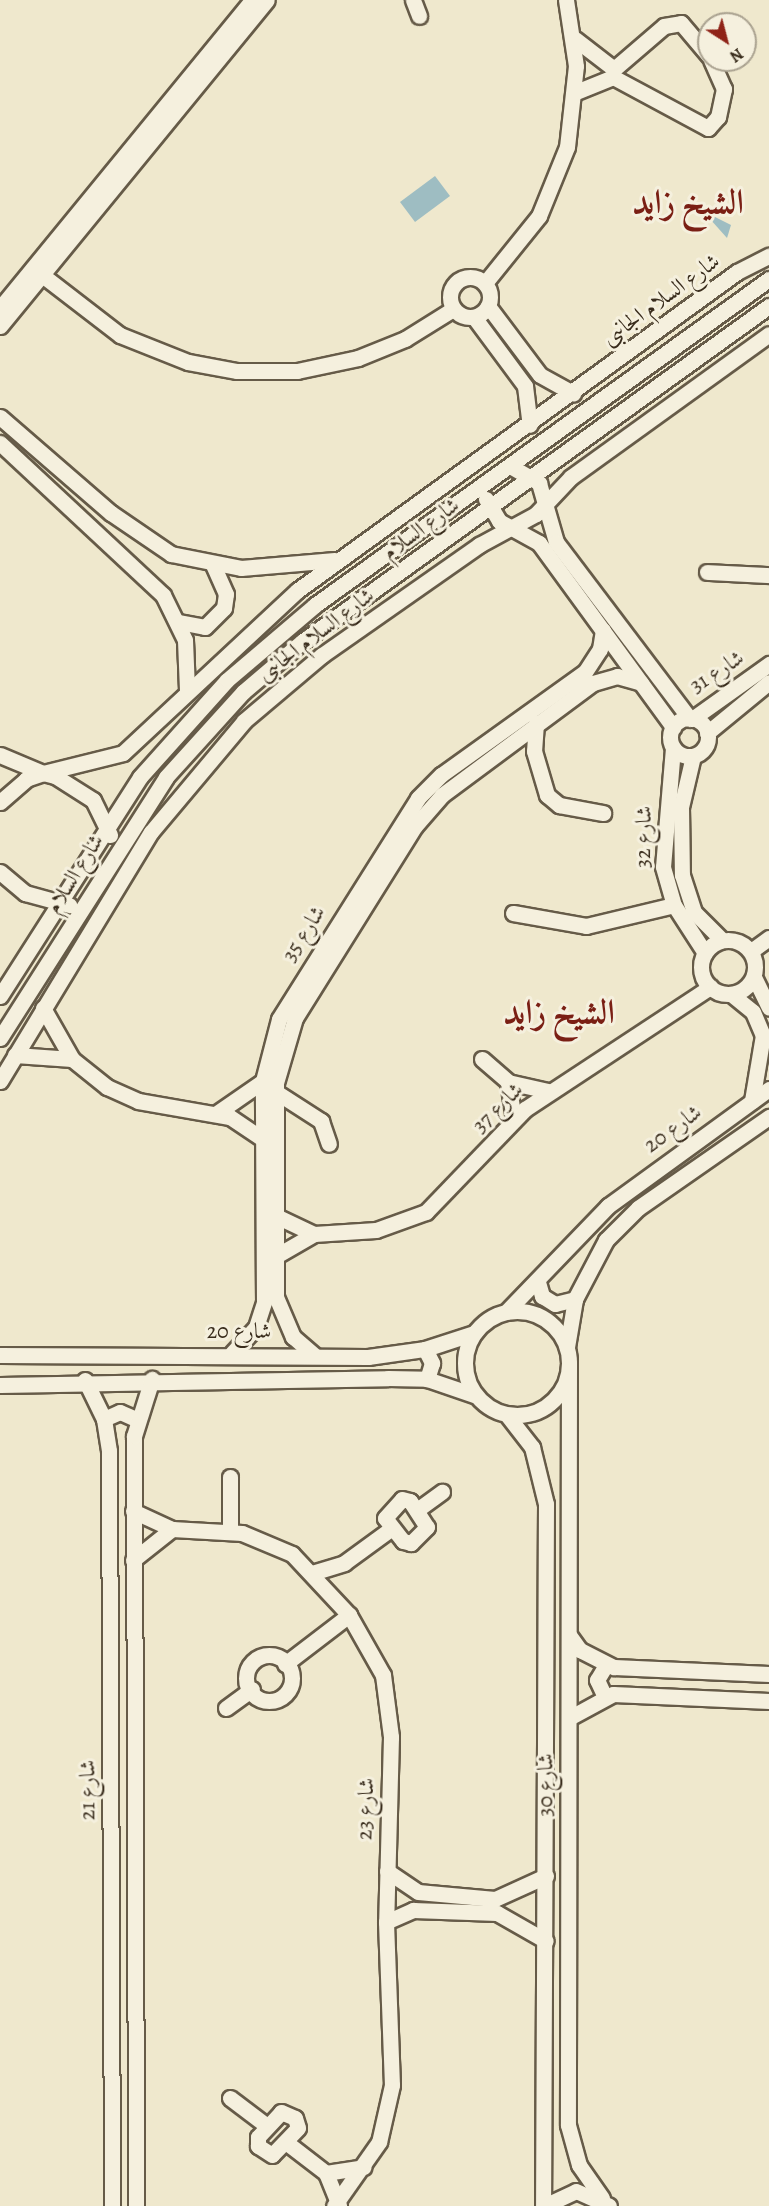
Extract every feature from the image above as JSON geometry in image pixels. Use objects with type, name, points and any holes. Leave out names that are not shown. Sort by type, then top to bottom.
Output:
[{"type":"street","points":[[242,21],[252,0]]},
{"type":"street","points":[[0,326],[38,272],[210,60],[242,21],[267,0]]},
{"type":"street","points":[[413,0],[419,16]]},
{"type":"street","points":[[566,0],[575,39],[576,92],[567,147],[539,216],[485,283],[488,306],[532,365],[550,383],[573,393]]},
{"type":"street","points":[[576,92],[614,73],[672,22],[688,28],[697,40]]},
{"type":"street","points":[[575,39],[614,73],[708,128],[718,117],[724,89],[716,72]]},
{"type":"street","name":"شارع السلام الجانبى","points":[[0,802],[43,773],[123,753],[251,629],[341,559],[530,425],[737,272],[769,256]]},
{"type":"street","points":[[0,308],[38,272]]},
{"type":"street","points":[[38,272],[120,335],[188,362],[237,371],[297,371],[358,358],[405,339],[453,309]]},
{"type":"street","points":[[453,309],[449,294],[457,281],[472,276],[485,283]]},
{"type":"street","name":"شارع السلام","points":[[0,996],[62,904],[140,777],[200,708],[285,629],[769,279]]},
{"type":"street","points":[[474,317],[488,306]]},
{"type":"street","name":"شارع السلام","points":[[0,1038],[116,851],[166,777],[243,692],[303,641],[769,306]]},
{"type":"street","points":[[453,309],[474,317],[518,375],[529,399],[530,425]]},
{"type":"street","name":"شارع السلام الجانبى","points":[[1,1075],[152,832],[244,721],[322,655],[479,545],[514,527],[545,505],[571,477],[769,334]]},
{"type":"street","points":[[518,375],[532,365]]},
{"type":"street","points":[[0,417],[139,535],[171,554],[213,565],[266,569],[341,559]]},
{"type":"street","points":[[0,443],[113,543],[163,595],[179,622],[186,692],[200,708]]},
{"type":"street","points":[[489,481],[488,509],[499,522],[514,527],[539,543],[673,727],[673,748],[693,756],[703,750],[707,733],[691,719],[556,542],[534,477],[510,466]]},
{"type":"street","points":[[381,531],[407,541]]},
{"type":"street","points":[[179,622],[205,627],[224,608],[226,594],[213,565]]},
{"type":"street","points":[[707,572],[769,575]]},
{"type":"street","name":"شارع 35","points":[[232,1353],[256,1327],[264,1302],[263,1081],[279,1019],[407,811],[441,774],[585,672],[600,649],[603,630]]},
{"type":"street","name":"شارع 31","points":[[691,719],[769,664]]},
{"type":"street","name":"شارع 35","points":[[314,1355],[293,1337],[280,1311],[276,1256],[276,1092],[282,1050],[295,1018],[415,826],[456,781],[536,723],[604,678],[641,683]]},
{"type":"street","name":"شارع 31","points":[[707,733],[769,682]]},
{"type":"street","points":[[673,727],[691,719]]},
{"type":"street","points":[[536,723],[534,751],[552,801],[603,813]]},
{"type":"street","points":[[511,741],[534,751]]},
{"type":"street","name":"شارع 32","points":[[673,748],[661,850],[674,905],[705,953]]},
{"type":"street","points":[[0,755],[82,789],[107,829],[116,851]]},
{"type":"street","name":"شارع 32","points":[[693,756],[681,807],[681,875],[694,912],[722,940]]},
{"type":"street","points":[[0,872],[25,893],[81,907]]},
{"type":"street","points":[[513,913],[586,926],[674,905]]},
{"type":"street","points":[[584,942],[586,926]]},
{"type":"street","points":[[751,951],[769,938]]},
{"type":"street","points":[[752,1101],[763,1035],[753,1012],[731,994],[710,987],[701,967],[705,953],[722,940],[741,942],[751,951],[754,977],[769,1008]]},
{"type":"street","points":[[731,994],[754,977]]},
{"type":"street","points":[[36,980],[54,992]]},
{"type":"street","name":"شارع 37","points":[[276,1256],[314,1234],[375,1230],[426,1212],[514,1120],[548,1091],[710,987]]},
{"type":"street","points":[[43,1008],[72,1059],[127,1097],[217,1113],[263,1139]]},
{"type":"street","points":[[15,1055],[72,1059]]},
{"type":"street","points":[[482,1059],[508,1082],[548,1091]]},
{"type":"street","points":[[217,1113],[263,1081]]},
{"type":"street","points":[[508,1082],[514,1120]]},
{"type":"street","name":"شارع 20","points":[[506,1312],[538,1282],[608,1206],[769,1089]]},
{"type":"street","points":[[276,1092],[304,1108],[324,1125],[329,1144]]},
{"type":"street","points":[[276,1118],[304,1108]]},
{"type":"street","name":"شارع 20","points":[[568,1357],[575,1299],[594,1258],[621,1223],[769,1117]]},
{"type":"street","name":"شارع 37","points":[[276,1216],[314,1234]]},
{"type":"street","points":[[538,1282],[542,1296],[555,1304],[575,1299]]},
{"type":"street","points":[[506,1312],[544,1319],[568,1357],[555,1399],[533,1413],[507,1415],[474,1395],[465,1364],[474,1333],[506,1312]]},
{"type":"street","name":"شارع 20","points":[[0,1355],[232,1353],[368,1357],[425,1349],[474,1333]]},
{"type":"street","points":[[425,1349],[432,1363],[427,1379]]},
{"type":"street","name":"شارع 30","points":[[568,1357],[568,2125],[579,2165],[605,2202]]},
{"type":"street","name":"شارع 20","points":[[0,1385],[152,1379],[427,1379],[474,1395]]},
{"type":"street","name":"شارع 21","points":[[136,2206],[133,1560],[136,1419],[152,1379]]},
{"type":"street","name":"شارع 21","points":[[84,1380],[104,1419],[111,1729],[112,2206]]},
{"type":"street","points":[[104,1419],[120,1412],[136,1419]]},
{"type":"street","name":"شارع 30","points":[[507,1415],[532,1447],[544,1485],[546,1876],[544,2206]]},
{"type":"street","points":[[230,1477],[230,1532]]},
{"type":"street","points":[[417,1510],[442,1492]]},
{"type":"street","points":[[405,1498],[417,1510],[426,1524],[423,1534],[407,1543],[385,1518],[387,1509],[405,1498]]},
{"type":"street","name":"شارع 23","points":[[134,1510],[172,1529],[230,1532],[268,1541],[312,1573],[333,1595],[349,1615],[383,1675],[390,1703],[386,1922],[392,2085],[379,2142],[336,2205]]},
{"type":"street","points":[[312,1573],[344,1563],[392,1528]]},
{"type":"street","points":[[133,1560],[172,1529]]},
{"type":"street","points":[[333,1595],[344,1563]]},
{"type":"street","points":[[285,1664],[349,1615]]},
{"type":"street","points":[[569,1635],[580,1650],[606,1665],[769,1674]]},
{"type":"street","points":[[266,1652],[274,1652],[285,1664],[294,1682],[271,1704],[252,1689],[246,1667],[266,1652]]},
{"type":"street","points":[[605,1697],[597,1680],[606,1665]]},
{"type":"street","points":[[226,1708],[252,1689]]},
{"type":"street","points":[[568,1718],[605,1697],[769,1701]]},
{"type":"street","points":[[111,1729],[132,1729]]},
{"type":"street","points":[[387,1871],[418,1892],[495,1899],[546,1876]]},
{"type":"street","points":[[386,1922],[413,1910],[497,1913],[546,1941]]},
{"type":"street","points":[[112,2068],[137,2068]]},
{"type":"street","points":[[230,2098],[267,2126]]},
{"type":"street","points":[[281,2112],[295,2118],[298,2128],[286,2143],[272,2155],[258,2146],[267,2126],[281,2112]]},
{"type":"street","points":[[286,2143],[326,2173],[336,2205]]},
{"type":"street","points":[[326,2173],[364,2167]]},
{"type":"street","points":[[544,2206],[567,2192],[605,2202]]},
{"type":"water","points":[[435,176],[450,196],[415,222],[400,202]]},
{"type":"water","points":[[713,216],[731,225],[727,238],[710,219]]},
{"type":"district","name":"الشيخ زايد","points":[[688,202]]},
{"type":"district","name":"الشيخ زايد","points":[[559,1012]]}]
